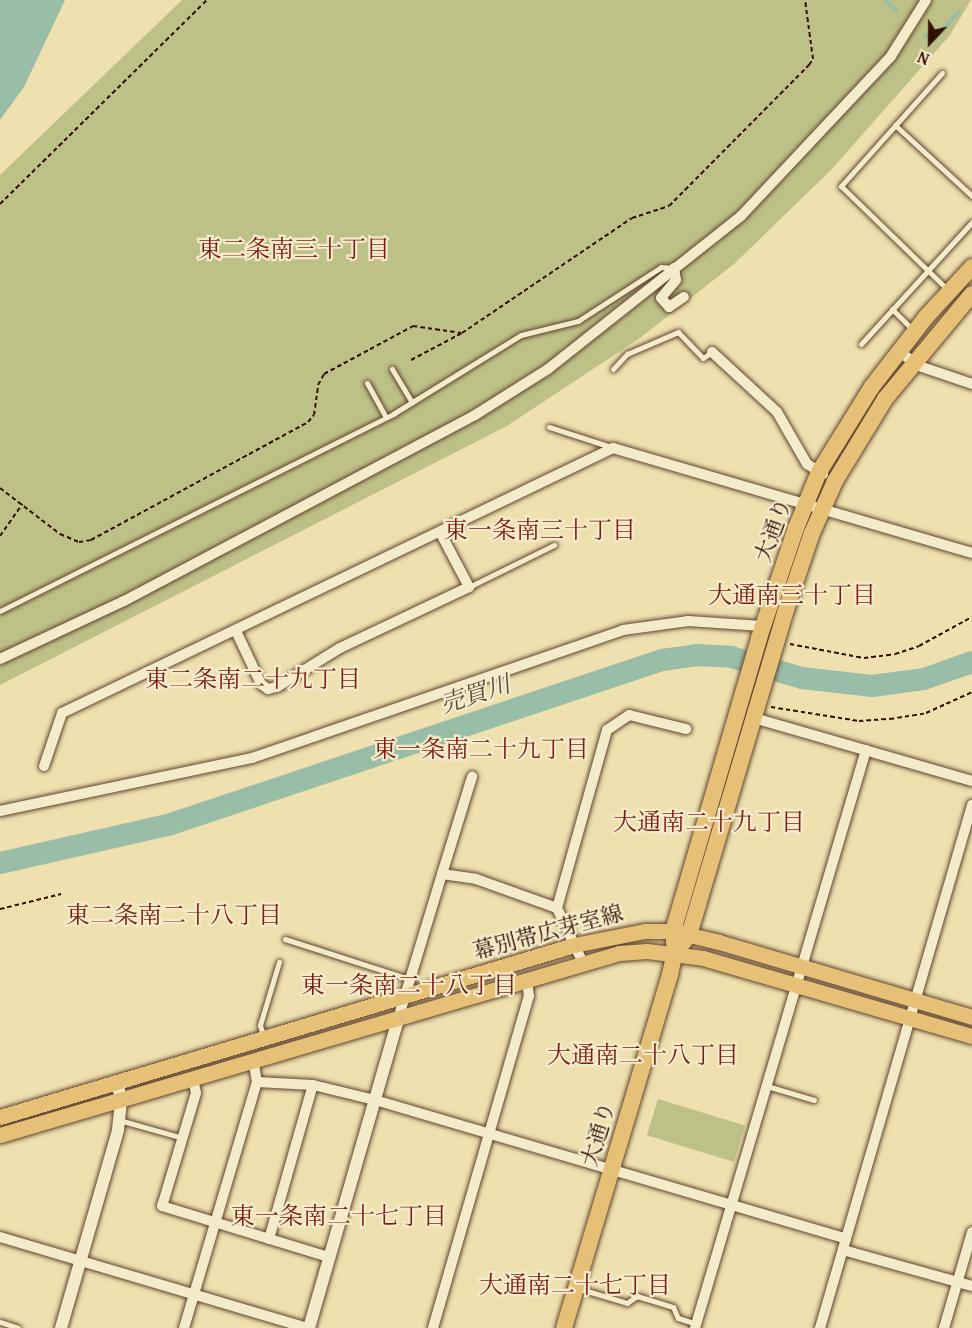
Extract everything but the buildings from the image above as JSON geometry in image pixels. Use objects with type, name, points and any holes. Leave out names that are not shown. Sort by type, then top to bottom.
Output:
[{"type":"highway","name":"大通り","points":[[681,933],[743,689],[760,632],[806,502],[819,472],[866,396],[915,331],[972,267]]},
{"type":"highway","name":"大通り","points":[[564,1328],[681,933],[757,705],[781,644],[823,507],[862,432],[913,362],[972,294]]},
{"type":"main road","name":"幕別帯広芽室線","points":[[0,1117],[574,945],[616,935],[681,933],[802,966],[972,1017]]},
{"type":"main road","name":"幕別帯広芽室線","points":[[0,1135],[619,953],[675,953],[797,985],[972,1036]]},
{"type":"street","points":[[0,659],[124,601],[475,415],[548,369],[646,295],[674,268],[741,216],[838,117],[891,56],[926,0]]},
{"type":"street","points":[[674,268],[676,280],[661,298],[669,307],[684,297]]},
{"type":"street","points":[[712,352],[777,412],[807,464],[835,481]]},
{"type":"street","points":[[899,352],[913,362],[972,384]]},
{"type":"street","points":[[44,766],[62,713],[613,448],[806,502],[972,553]]},
{"type":"street","points":[[236,631],[261,684],[268,689],[340,648],[469,587],[440,532]]},
{"type":"street","points":[[0,811],[252,758],[623,630],[688,621],[760,632]]},
{"type":"street","points":[[757,705],[866,750],[972,781]]},
{"type":"street","points":[[583,963],[557,908],[607,730],[629,715],[686,729]]},
{"type":"street","points":[[696,1326],[866,750]]},
{"type":"street","points":[[0,1238],[308,1328],[398,1019],[472,777]]},
{"type":"street","points":[[820,1328],[972,805]]},
{"type":"street","points":[[442,874],[476,879],[557,908]]},
{"type":"street","points":[[433,1328],[529,996],[527,981]]},
{"type":"street","points":[[184,1328],[257,1082],[253,1060]]},
{"type":"street","points":[[193,1079],[196,1093],[162,1206],[330,1257]]},
{"type":"street","points":[[61,1328],[119,1120],[121,1099],[117,1082]]},
{"type":"street","points":[[257,1082],[313,1085],[375,1100],[612,1168],[846,1239]]},
{"type":"street","points":[[269,1239],[313,1085]]},
{"type":"street","points":[[944,1328],[972,1232]]},
{"type":"street","points":[[843,1250],[972,1287]]},
{"type":"lane","points":[[942,73],[841,186],[949,291]]},
{"type":"lane","points":[[895,125],[972,196]]},
{"type":"lane","points":[[861,344],[972,222]]},
{"type":"lane","points":[[0,611],[386,417],[521,335],[578,321],[661,267],[674,268]]},
{"type":"lane","points":[[892,309],[915,331]]},
{"type":"lane","points":[[614,369],[627,354],[678,333],[704,358],[712,352]]},
{"type":"lane","points":[[392,369],[411,402]]},
{"type":"lane","points":[[367,383],[386,417]]},
{"type":"lane","points":[[549,427],[613,448]]},
{"type":"lane","points":[[469,587],[554,545]]},
{"type":"lane","points":[[285,939],[411,979]]},
{"type":"lane","points":[[264,1038],[260,1025],[279,963]]},
{"type":"lane","points":[[767,1086],[814,1100]]},
{"type":"lane","points":[[119,1120],[183,1138]]},
{"type":"lane","points":[[576,1287],[627,1303],[637,1296],[673,1307],[678,1318],[696,1326]]},
{"type":"lane","points":[[0,1322],[18,1328]]},
{"type":"path","points":[[0,204],[207,0]]},
{"type":"path","points":[[411,360],[462,333],[632,218],[669,206],[813,59],[806,0]]},
{"type":"path","points":[[0,488],[69,540],[91,540],[308,422],[314,415],[318,385],[324,374],[413,326],[462,333]]},
{"type":"path","points":[[0,536],[22,504]]},
{"type":"path","points":[[781,644],[864,658],[895,654],[919,646],[972,617]]},
{"type":"path","points":[[757,705],[809,715],[890,719],[926,713],[972,692]]},
{"type":"path","points":[[0,909],[60,894]]},
{"type":"green space","points":[[182,0],[971,0],[950,35],[832,169],[734,264],[640,338],[507,426],[0,685],[0,175]]},
{"type":"green space","points":[[658,1099],[745,1126],[734,1162],[647,1135]]},
{"type":"shaded area","points":[[0,0],[65,0],[24,87],[0,120]]},
{"type":"waterway","points":[[884,0],[897,10]]},
{"type":"waterway","points":[[925,35],[934,40],[959,11]]},
{"type":"waterway","name":"売買川","points":[[0,863],[171,824],[662,660],[696,655],[731,657],[802,678],[872,686],[924,679],[972,662]]},
{"type":"district","name":"東二条南三十丁目","points":[[294,249]]},
{"type":"district","name":"東一条南三十丁目","points":[[540,530]]},
{"type":"district","name":"大通南三十丁目","points":[[792,595]]},
{"type":"district","name":"東二条南二十九丁目","points":[[253,679]]},
{"type":"district","name":"東一条南二十九丁目","points":[[481,749]]},
{"type":"district","name":"大通南二十九丁目","points":[[709,822]]},
{"type":"district","name":"東二条南二十八丁目","points":[[174,915]]},
{"type":"district","name":"東一条南二十八丁目","points":[[409,985]]},
{"type":"district","name":"大通南二十八丁目","points":[[643,1055]]},
{"type":"district","name":"東一条南二十七丁目","points":[[339,1216]]},
{"type":"district","name":"大通南二十七丁目","points":[[575,1285]]}]
